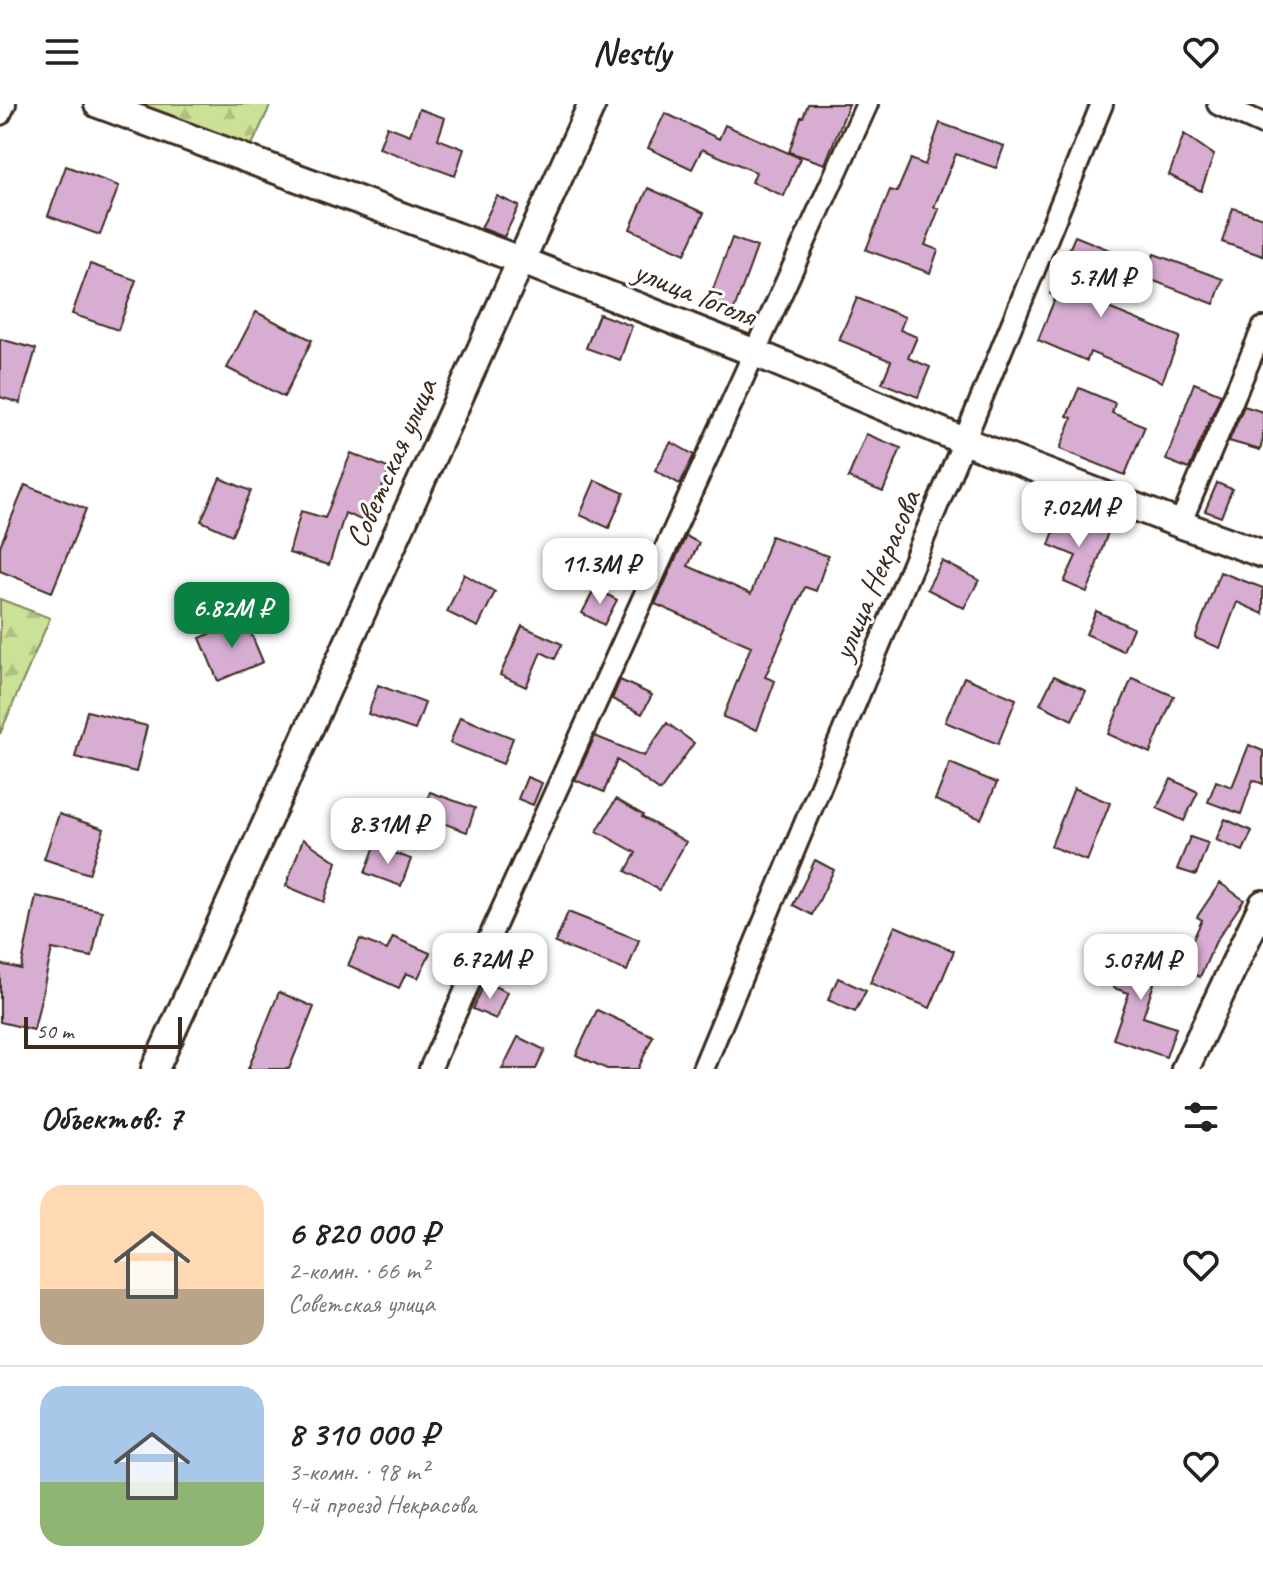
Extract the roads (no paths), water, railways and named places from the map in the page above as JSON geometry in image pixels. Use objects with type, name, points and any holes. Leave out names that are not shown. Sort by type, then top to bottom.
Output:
[{"type":"street","points":[[0,114],[5,104]]},
{"type":"street","name":"улица Гоголя","points":[[98,104],[520,260],[753,352],[964,441],[1263,554]]},
{"type":"street","name":"Советская улица","points":[[155,1069],[592,104]]},
{"type":"street","points":[[434,1068],[867,104]]},
{"type":"street","name":"улица Некрасова","points":[[703,1069],[1102,104]]},
{"type":"street","points":[[1218,104],[1263,124]]},
{"type":"street","points":[[1180,524],[1263,328]]},
{"type":"street","points":[[1185,1069],[1263,904]]}]
